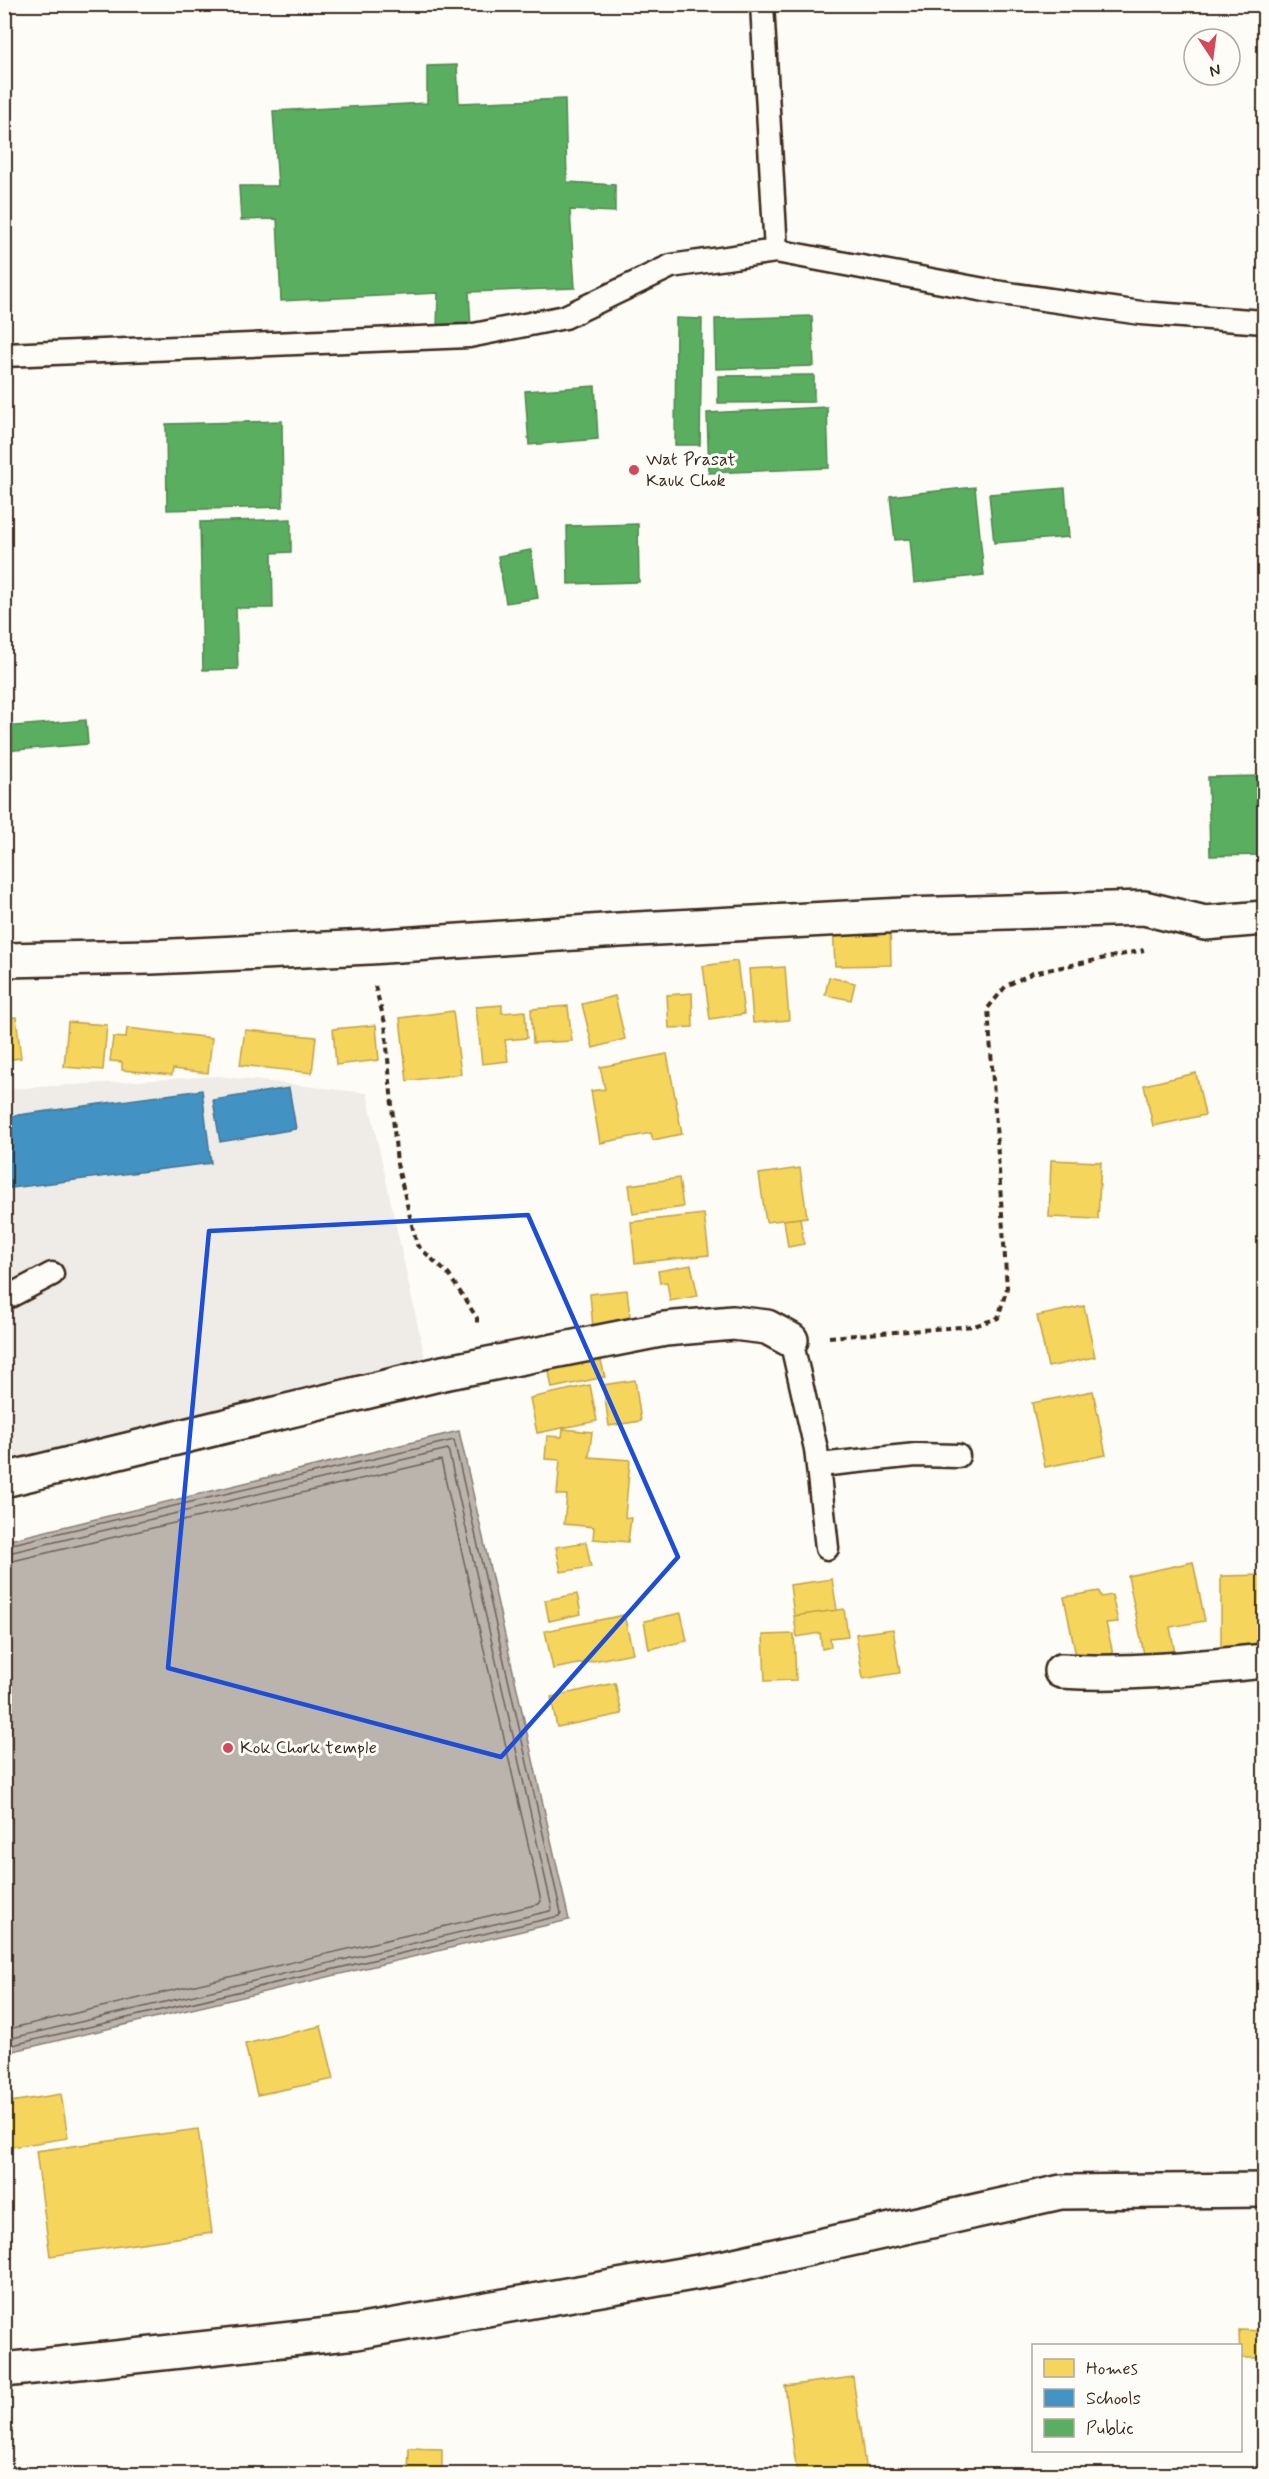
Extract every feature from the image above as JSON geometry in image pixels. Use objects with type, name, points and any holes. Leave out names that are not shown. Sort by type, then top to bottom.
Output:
[{"type":"street","points":[[4,960],[151,957],[370,947],[619,930],[904,915],[1144,908],[1205,923],[1264,918]]},
{"type":"street","points":[[4,1480],[479,1366],[664,1329],[733,1323],[767,1327],[791,1340]]},
{"type":"street","points":[[1061,1671],[1102,1673],[1173,1671],[1264,1661]]},
{"type":"street","points":[[4,2370],[356,2332],[721,2268],[1062,2192],[1264,2190]]},
{"type":"lane","points":[[762,4],[776,251]]},
{"type":"lane","points":[[4,355],[469,336],[565,317],[671,266],[776,251],[995,292],[1141,313],[1264,322]]},
{"type":"lane","points":[[4,1299],[52,1274]]},
{"type":"lane","points":[[791,1340],[819,1465],[827,1548]]},
{"type":"lane","points":[[819,1465],[916,1455],[958,1456]]},
{"type":"path","points":[[370,947],[376,993],[385,1023],[397,1164],[417,1245],[449,1275],[477,1318],[479,1366]]},
{"type":"path","points":[[791,1340],[974,1326],[998,1318],[1007,1288],[988,1008],[1006,986],[1034,973],[1149,949]]},
{"type":"highlighted area","points":[[528,1215],[678,1557],[501,1757],[168,1668],[209,1231]]},
{"type":"shaded area","points":[[218,1076],[367,1093],[425,1358],[5,1468],[5,1089]]},
{"type":"water","points":[[459,1431],[569,1920],[5,2053],[5,1541]]},
{"type":"building: Homes","points":[[890,923],[891,965],[835,966],[833,925]]},
{"type":"building: Homes","points":[[737,961],[744,1014],[710,1019],[703,966]]},
{"type":"building: Homes","points":[[785,967],[789,1020],[753,1023],[749,969]]},
{"type":"building: Homes","points":[[829,977],[855,983],[851,1000],[825,995]]},
{"type":"building: Homes","points":[[692,993],[693,1027],[669,1028],[667,995]]},
{"type":"building: Homes","points":[[615,996],[625,1039],[593,1048],[582,1004]]},
{"type":"building: Homes","points":[[502,1005],[502,1013],[525,1011],[527,1038],[505,1040],[508,1061],[482,1064],[476,1007]]},
{"type":"building: Homes","points":[[568,1006],[572,1041],[533,1043],[531,1009]]},
{"type":"building: Homes","points":[[453,1011],[461,1074],[407,1081],[400,1018]]},
{"type":"building: Homes","points":[[16,1017],[21,1058],[4,1060],[4,1018]]},
{"type":"building: Homes","points":[[68,1022],[107,1025],[103,1070],[64,1067]]},
{"type":"building: Homes","points":[[376,1025],[379,1060],[336,1065],[333,1029]]},
{"type":"building: Homes","points":[[127,1028],[212,1038],[208,1073],[173,1069],[172,1075],[122,1070],[122,1062],[110,1061],[113,1037],[126,1038]]},
{"type":"building: Homes","points":[[245,1030],[316,1037],[312,1073],[240,1065]]},
{"type":"building: Homes","points":[[667,1054],[682,1134],[653,1140],[651,1133],[600,1143],[591,1091],[605,1089],[600,1067]]},
{"type":"building: Homes","points":[[1196,1073],[1205,1115],[1153,1126],[1144,1085]]},
{"type":"building: Homes","points":[[1051,1160],[1101,1162],[1098,1219],[1049,1217]]},
{"type":"building: Homes","points":[[800,1168],[807,1217],[766,1222],[759,1174]]},
{"type":"building: Homes","points":[[679,1178],[683,1207],[633,1214],[629,1185]]},
{"type":"building: Homes","points":[[704,1214],[709,1255],[635,1263],[631,1222]]},
{"type":"building: Homes","points":[[800,1218],[804,1244],[788,1247],[784,1220]]},
{"type":"building: Homes","points":[[691,1265],[698,1296],[670,1301],[667,1282],[660,1283],[658,1271]]},
{"type":"building: Homes","points":[[627,1290],[631,1325],[593,1328],[590,1294]]},
{"type":"building: Homes","points":[[1084,1306],[1095,1357],[1048,1367],[1037,1316]]},
{"type":"building: Homes","points":[[598,1349],[605,1377],[552,1388],[547,1360]]},
{"type":"building: Homes","points":[[635,1380],[641,1421],[609,1426],[603,1385]]},
{"type":"building: Homes","points":[[590,1385],[597,1421],[537,1433],[530,1398]]},
{"type":"building: Homes","points":[[1093,1391],[1106,1455],[1045,1467],[1032,1403]]},
{"type":"building: Homes","points":[[563,1429],[592,1432],[589,1457],[630,1460],[625,1517],[631,1518],[628,1542],[593,1539],[594,1527],[564,1524],[567,1495],[557,1495],[560,1460],[545,1459],[547,1436],[562,1437]]},
{"type":"building: Homes","points":[[586,1542],[591,1567],[561,1572],[556,1547]]},
{"type":"building: Homes","points":[[1193,1562],[1205,1621],[1170,1627],[1176,1659],[1146,1664],[1128,1576]]},
{"type":"building: Homes","points":[[1264,1575],[1264,1650],[1221,1651],[1221,1576]]},
{"type":"building: Homes","points":[[832,1579],[837,1610],[794,1616],[790,1585]]},
{"type":"building: Homes","points":[[1099,1591],[1101,1597],[1112,1595],[1118,1622],[1106,1623],[1114,1658],[1078,1666],[1064,1597]]},
{"type":"building: Homes","points":[[577,1594],[581,1614],[549,1621],[545,1600]]},
{"type":"building: Homes","points":[[844,1609],[848,1636],[830,1638],[831,1647],[822,1649],[820,1633],[797,1637],[794,1616]]},
{"type":"building: Homes","points":[[681,1613],[687,1641],[649,1649],[644,1621]]},
{"type":"building: Homes","points":[[624,1615],[633,1653],[553,1669],[545,1631]]},
{"type":"building: Homes","points":[[893,1629],[900,1673],[863,1679],[856,1634]]},
{"type":"building: Homes","points":[[794,1634],[796,1680],[765,1681],[763,1635]]},
{"type":"building: Homes","points":[[615,1683],[622,1714],[557,1727],[551,1697]]},
{"type":"building: Homes","points":[[321,2026],[334,2079],[257,2095],[245,2044]]},
{"type":"building: Homes","points":[[61,2094],[68,2138],[6,2148],[4,2103]]},
{"type":"building: Homes","points":[[198,2129],[212,2233],[50,2256],[36,2151]]},
{"type":"building: Homes","points":[[1239,2330],[1264,2331],[1264,2358],[1242,2358],[1242,2344],[1240,2344]]},
{"type":"building: Homes","points":[[853,2377],[866,2473],[797,2474],[785,2386]]},
{"type":"building: Homes","points":[[409,2448],[442,2449],[442,2474],[408,2474]]},
{"type":"building: Schools","points":[[289,1088],[296,1129],[220,1142],[213,1100]]},
{"type":"building: Schools","points":[[202,1090],[211,1163],[4,1189],[4,1117]]},
{"type":"building: Public","points":[[457,65],[459,103],[565,99],[567,182],[615,185],[615,212],[570,210],[575,288],[469,292],[471,328],[437,330],[438,293],[281,301],[277,219],[241,220],[239,186],[278,186],[273,111],[427,103],[427,66]]},
{"type":"building: Public","points":[[812,316],[814,366],[716,369],[715,319]]},
{"type":"building: Public","points":[[676,318],[702,319],[700,445],[675,445]]},
{"type":"building: Public","points":[[814,375],[814,402],[718,403],[718,376]]},
{"type":"building: Public","points":[[595,386],[598,439],[529,445],[525,391]]},
{"type":"building: Public","points":[[827,407],[829,468],[709,473],[707,413]]},
{"type":"building: Public","points":[[282,421],[283,507],[167,510],[166,424]]},
{"type":"building: Public","points":[[4,465],[9,466],[8,501],[4,501]]},
{"type":"building: Public","points":[[975,487],[984,575],[914,583],[910,539],[895,540],[890,496]]},
{"type":"building: Public","points":[[1065,488],[1069,537],[994,543],[989,494]]},
{"type":"building: Public","points":[[291,519],[291,552],[272,553],[273,608],[236,608],[238,669],[203,670],[200,522]]},
{"type":"building: Public","points":[[638,524],[639,582],[568,584],[567,526]]},
{"type":"building: Public","points":[[531,550],[538,598],[506,603],[498,556]]},
{"type":"building: Public","points":[[86,720],[88,744],[4,751],[4,727]]},
{"type":"building: Public","points":[[1264,776],[1264,855],[1210,856],[1208,777]]},
{"type":"place","name":"Wat Prasat Kauk Chok","points":[[634,470]]},
{"type":"place","name":"Kok Chork temple","points":[[228,1748]]}]
